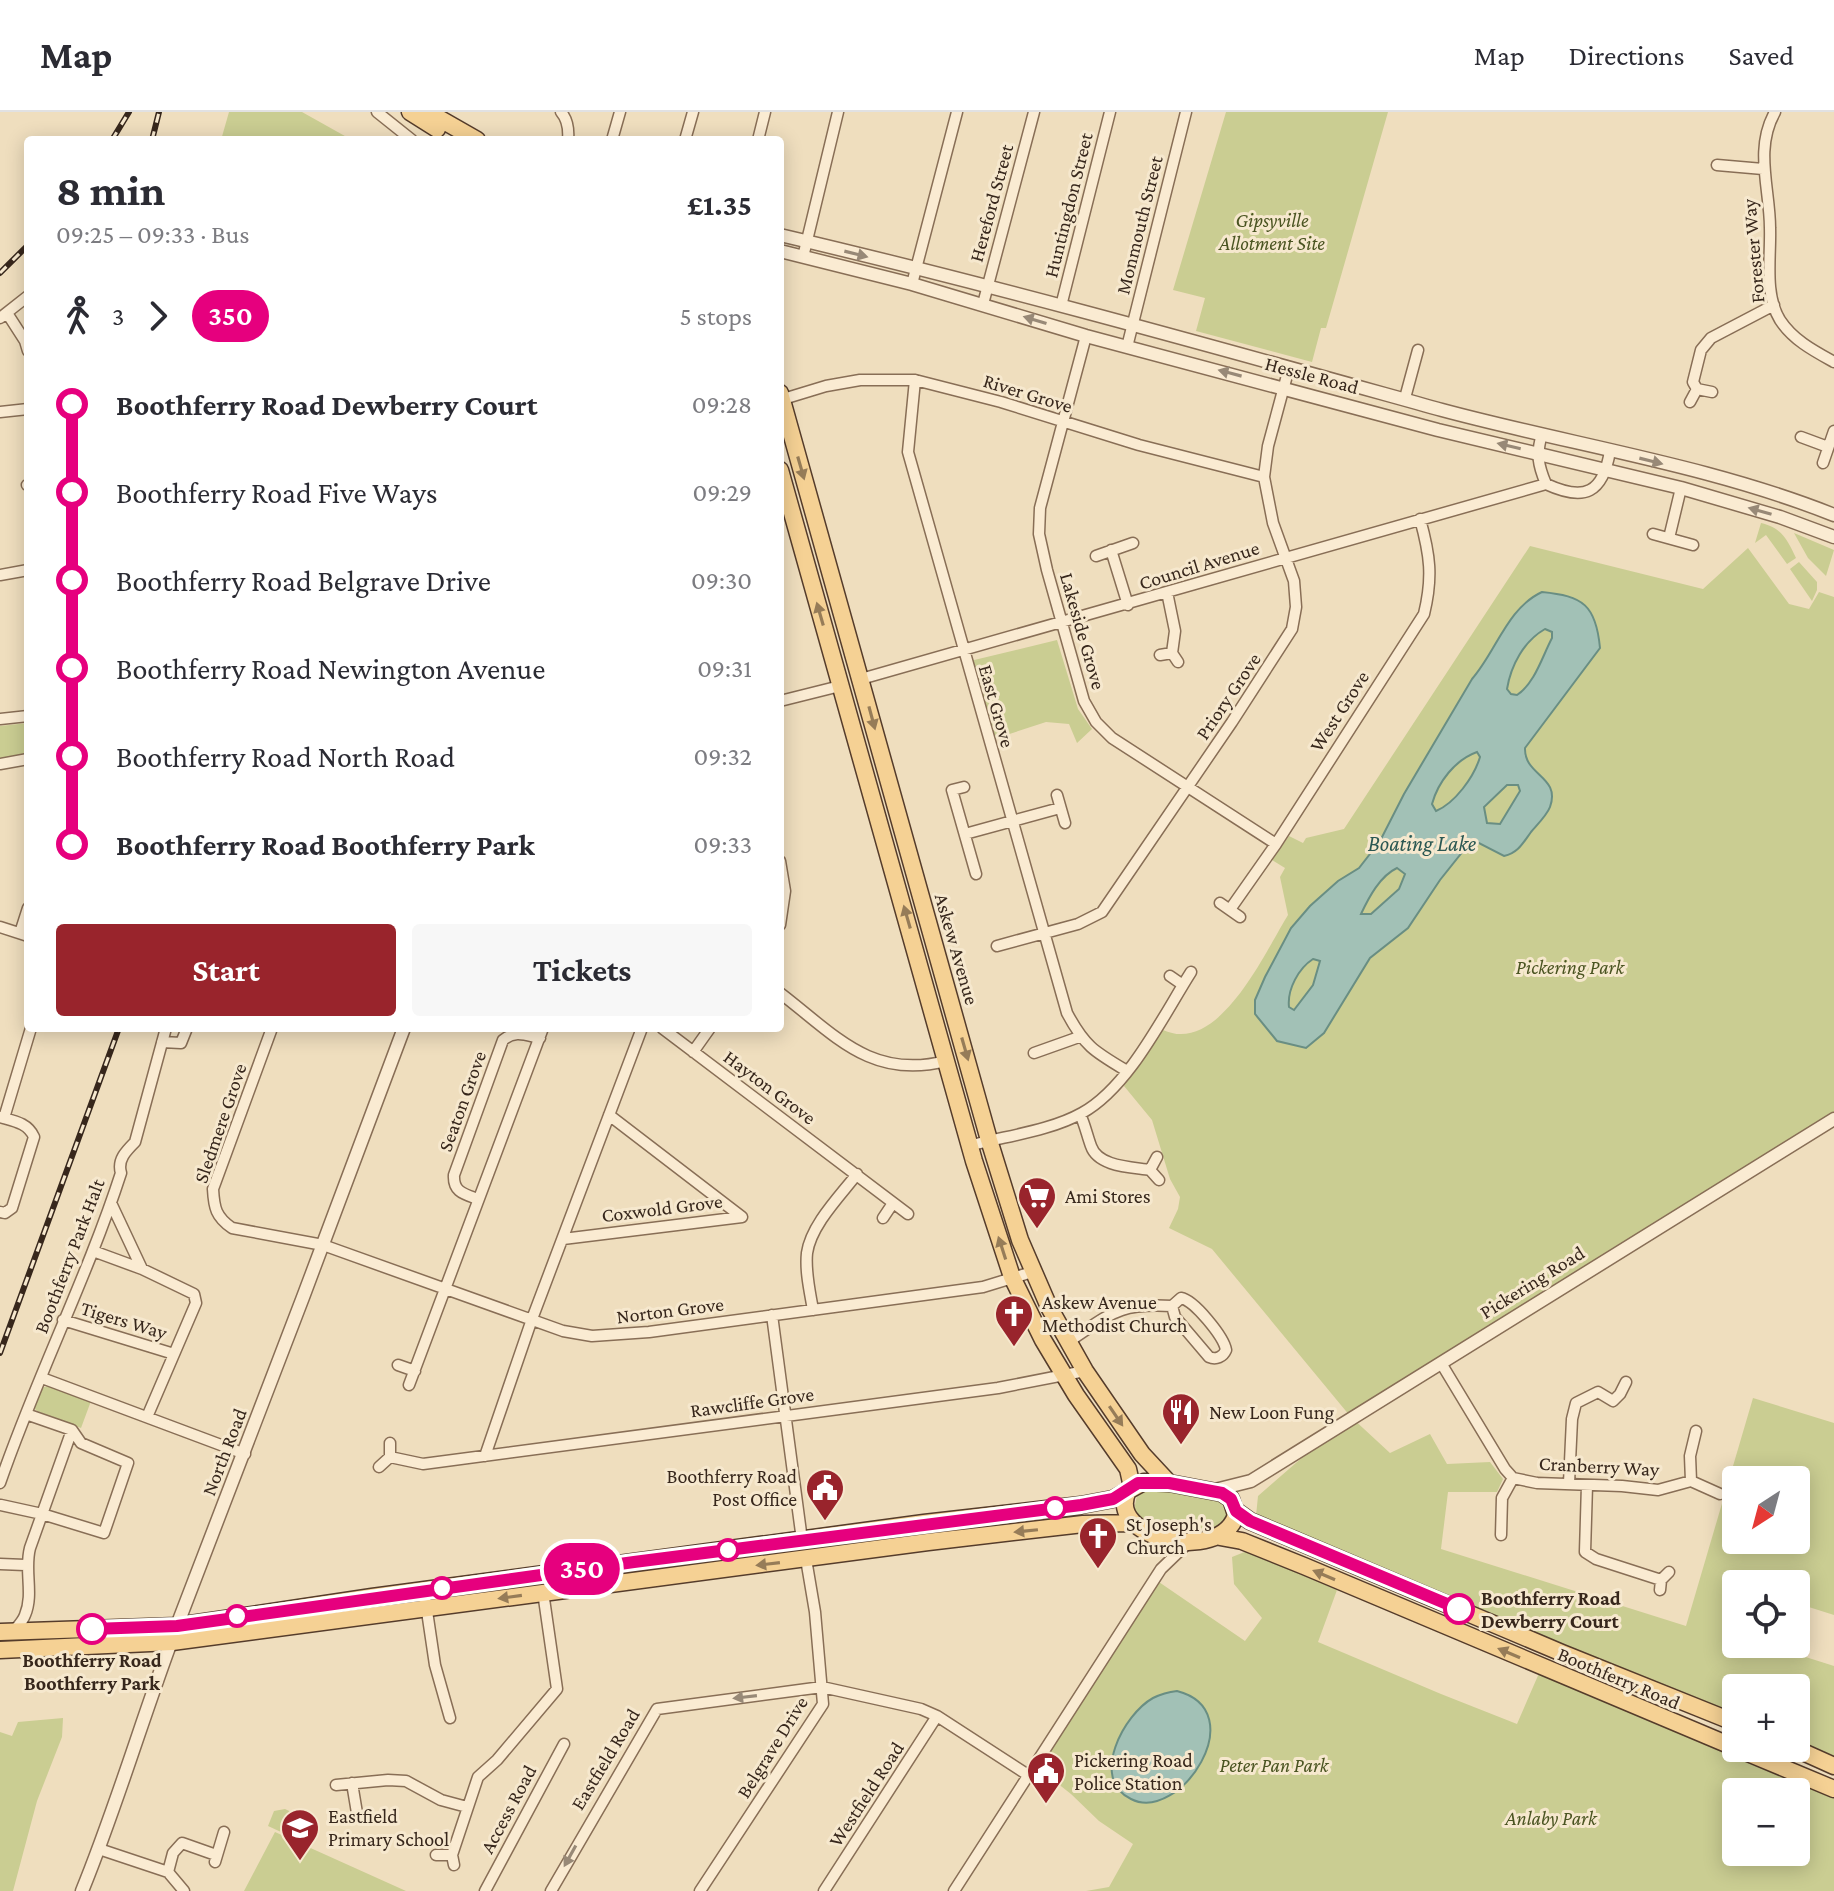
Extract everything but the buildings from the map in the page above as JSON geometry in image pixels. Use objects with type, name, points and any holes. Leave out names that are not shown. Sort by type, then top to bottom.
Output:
[{"type":"main road","points":[[410,112],[449,136]]},
{"type":"main road","points":[[428,112],[470,136]]},
{"type":"main road","name":"Askew Avenue","points":[[784,408],[989,1140],[1020,1240],[1032,1272],[1085,1371],[1142,1454],[1169,1483]]},
{"type":"main road","name":"Askew Avenue","points":[[784,484],[969,1146],[1012,1277],[1064,1376],[1128,1469],[1130,1489],[1125,1496],[1125,1511],[1132,1523]]},
{"type":"main road","points":[[920,966],[939,961]]},
{"type":"main road","points":[[0,1650],[174,1634],[425,1599],[802,1540],[1081,1505],[1113,1499],[1144,1482],[1215,1490]]},
{"type":"main road","name":"Boothferry Road","points":[[1215,1490],[1227,1496],[1250,1521],[1722,1717]]},
{"type":"main road","points":[[425,1599],[543,1592],[1083,1524],[1132,1523],[1163,1538],[1191,1541],[1220,1537],[1230,1529],[1235,1508]]},
{"type":"main road","name":"Boothferry Road","points":[[1220,1537],[1242,1541],[1304,1566],[1722,1742]]},
{"type":"main road","points":[[7,1632],[174,1634]]},
{"type":"main road","points":[[1810,1755],[1834,1766]]},
{"type":"main road","name":"Boothferry Road","points":[[1769,1762],[1834,1789]]},
{"type":"street","points":[[377,112],[407,136]]},
{"type":"street","points":[[561,112],[566,117],[568,136]]},
{"type":"street","points":[[613,136],[620,112]]},
{"type":"street","points":[[686,136],[693,112]]},
{"type":"street","points":[[759,136],[765,112]]},
{"type":"street","points":[[803,257],[838,112]]},
{"type":"street","points":[[912,284],[957,112]]},
{"type":"street","name":"Hereford Street","points":[[983,304],[1034,112]]},
{"type":"street","name":"Huntingdon Street","points":[[1061,306],[1110,112]]},
{"type":"street","name":"Monmouth Street","points":[[1127,347],[1186,112]]},
{"type":"street","name":"Forester Way","points":[[1775,112],[1768,123],[1763,169],[1770,224],[1770,276],[1774,305],[1781,322],[1806,347],[1834,362]]},
{"type":"street","points":[[1717,165],[1763,169]]},
{"type":"street","name":"Hessle Road","points":[[784,236],[987,286],[1132,327],[1781,494],[1834,515]]},
{"type":"street","name":"Hessle Road","points":[[784,252],[912,284],[1086,336],[1438,430],[1681,488],[1780,517],[1834,537]]},
{"type":"street","points":[[24,299],[3,316],[24,340]]},
{"type":"street","points":[[1712,392],[1697,389],[1693,382],[1701,350],[1711,338],[1774,305]]},
{"type":"street","name":"Lakeside Grove","points":[[1086,336],[1040,508],[1039,534],[1084,701],[1096,722],[1112,738],[1276,844]]},
{"type":"street","points":[[1405,398],[1418,350]]},
{"type":"street","name":"Priory Grove","points":[[997,946],[1078,924],[1102,912],[1292,629],[1296,607],[1294,581],[1273,523],[1264,477],[1268,446],[1289,368]]},
{"type":"street","name":"River Grove","points":[[784,396],[860,380],[915,380],[1001,402],[1139,445],[1264,477]]},
{"type":"street","name":"East Grove","points":[[915,380],[908,452],[962,652],[1067,1013],[1079,1037],[1096,1052],[1127,1071]]},
{"type":"street","points":[[1690,402],[1697,389]]},
{"type":"street","points":[[0,412],[24,409]]},
{"type":"street","points":[[1823,463],[1834,431]]},
{"type":"street","points":[[1542,434],[1537,452],[1546,484]]},
{"type":"street","points":[[1801,437],[1828,447]]},
{"type":"street","points":[[1606,472],[1610,451]]},
{"type":"street","name":"Council Avenue","points":[[861,679],[1546,484],[1576,494],[1597,487],[1606,472]]},
{"type":"street","points":[[1669,538],[1681,488]]},
{"type":"street","name":"West Grove","points":[[1231,908],[1276,844],[1424,614],[1430,590],[1430,554],[1420,519]]},
{"type":"street","points":[[1653,534],[1693,545]]},
{"type":"street","points":[[1096,556],[1133,543]]},
{"type":"street","points":[[1111,550],[1128,605]]},
{"type":"street","points":[[0,575],[24,571]]},
{"type":"street","points":[[1160,655],[1175,658],[1175,631],[1167,592]]},
{"type":"street","points":[[784,700],[840,686]]},
{"type":"street","points":[[0,719],[24,716]]},
{"type":"street","points":[[0,764],[24,760]]},
{"type":"street","points":[[964,787],[952,790],[976,874]]},
{"type":"street","points":[[1057,795],[1065,823]]},
{"type":"street","points":[[965,834],[1060,808]]},
{"type":"street","points":[[784,885],[784,910]]},
{"type":"street","points":[[1220,903],[1240,917]]},
{"type":"street","points":[[0,927],[24,935]]},
{"type":"street","points":[[969,1146],[1080,1114],[1109,1092],[1127,1071],[1191,972]]},
{"type":"street","points":[[1170,976],[1183,985]]},
{"type":"street","points":[[784,996],[846,1043],[877,1061],[906,1066],[946,1061]]},
{"type":"street","points":[[0,1212],[5,1213],[12,1208],[34,1137],[25,1125],[2,1117],[30,1032]]},
{"type":"street","name":"Boothferry Park Halt","points":[[0,1483],[93,1251],[125,1152],[135,1142],[165,1032]]},
{"type":"street","points":[[162,1042],[181,1043],[185,1032]]},
{"type":"street","name":"Sledmere Grove","points":[[271,1032],[213,1189],[214,1207],[219,1219],[232,1228],[323,1245]]},
{"type":"street","name":"North Road","points":[[82,1891],[174,1634],[245,1454],[403,1032]]},
{"type":"street","name":"Coxwold Grove","points":[[485,1456],[532,1319],[640,1032]]},
{"type":"street","name":"Hayton Grove","points":[[667,1032],[908,1214]]},
{"type":"street","points":[[693,1052],[707,1032]]},
{"type":"street","name":"Seaton Grove","points":[[409,1385],[541,1033],[511,1033],[503,1040],[454,1175],[454,1184],[460,1193],[478,1199]]},
{"type":"street","points":[[1034,1053],[1079,1037]]},
{"type":"street","points":[[1080,1114],[1091,1149],[1097,1156],[1116,1164],[1150,1170],[1159,1180]]},
{"type":"street","name":"Coxwold Grove","points":[[563,1239],[742,1217],[609,1115]]},
{"type":"street","name":"Pickering Road","points":[[1215,1490],[1251,1481],[1834,1119]]},
{"type":"street","points":[[1150,1170],[1157,1157]]},
{"type":"street","points":[[813,1310],[807,1254],[811,1238],[857,1174]]},
{"type":"street","points":[[111,1203],[142,1269]]},
{"type":"street","points":[[883,1218],[893,1203]]},
{"type":"street","name":"Norton Grove","points":[[323,1245],[563,1331],[592,1336],[983,1287],[1032,1272]]},
{"type":"street","points":[[93,1251],[142,1269],[194,1294],[196,1303],[147,1417]]},
{"type":"street","points":[[1068,1342],[1107,1316],[1128,1307],[1137,1304],[1172,1306],[1181,1298],[1192,1302],[1225,1343],[1226,1350],[1222,1356],[1216,1359],[1207,1355],[1175,1317],[1172,1306]]},
{"type":"street","points":[[772,1315],[802,1540]]},
{"type":"street","name":"Tigers Way","points":[[63,1320],[174,1354]]},
{"type":"street","name":"Cranberry Way","points":[[1441,1363],[1513,1478],[1537,1483],[1658,1490],[1691,1481]]},
{"type":"street","points":[[398,1365],[415,1371]]},
{"type":"street","name":"Rawcliffe Grove","points":[[390,1457],[423,1464],[998,1388],[1085,1371]]},
{"type":"street","points":[[42,1378],[245,1454]]},
{"type":"street","points":[[1569,1483],[1572,1419],[1576,1403],[1598,1392],[1613,1401],[1626,1382]]},
{"type":"street","points":[[0,1505],[104,1533],[128,1463],[81,1443],[72,1430],[26,1414]]},
{"type":"street","points":[[1698,1426],[1690,1456],[1691,1481],[1720,1494]]},
{"type":"street","points":[[37,1631],[26,1614],[29,1581],[25,1565],[72,1430]]},
{"type":"street","points":[[379,1467],[390,1457],[390,1443]]},
{"type":"street","points":[[1501,1535],[1502,1498],[1513,1478]]},
{"type":"street","name":"Pickering Road","points":[[1235,1508],[1251,1481]]},
{"type":"street","points":[[1587,1485],[1585,1552],[1596,1559],[1663,1581]]},
{"type":"street","points":[[954,1891],[1161,1569],[1165,1558],[1163,1538]]},
{"type":"street","points":[[1161,1569],[1191,1541]]},
{"type":"street","name":"Belgrave Drive","points":[[700,1891],[823,1704],[815,1612],[806,1559]]},
{"type":"street","points":[[0,1564],[25,1565]]},
{"type":"street","points":[[436,1855],[453,1860],[478,1777],[497,1760],[557,1689],[543,1592]]},
{"type":"street","points":[[425,1599],[435,1665],[450,1718]]},
{"type":"street","points":[[7,1632],[26,1614]]},
{"type":"street","points":[[822,1687],[921,1709],[937,1716],[1028,1775]]},
{"type":"street","name":"Eastfield Road","points":[[551,1891],[657,1709],[822,1687]]},
{"type":"street","name":"Westfield Road","points":[[824,1891],[937,1716]]},
{"type":"street","name":"Access Road","points":[[485,1891],[564,1744]]},
{"type":"street","points":[[336,1785],[406,1781],[441,1800],[467,1807]]},
{"type":"street","points":[[352,1783],[357,1813]]},
{"type":"street","points":[[168,1872],[173,1853],[182,1843],[216,1858],[224,1832]]},
{"type":"street","points":[[99,1849],[168,1872],[184,1891]]},
{"type":"green space","points":[[229,112],[302,112],[345,136],[222,136]]},
{"type":"green space","name":"Gipsyville Allotment Site","points":[[1226,112],[1388,112],[1326,328],[1321,328],[1312,362],[1196,331],[1205,298],[1173,290]]},
{"type":"green space","points":[[1761,523],[1783,535],[1796,558],[1787,564],[1766,535],[1755,543]]},
{"type":"green space","points":[[1794,533],[1834,550],[1826,576],[1808,558]]},
{"type":"green space","name":"Pickering Park","points":[[1530,546],[1703,589],[1748,548],[1789,604],[1809,609],[1819,592],[1834,597],[1834,1114],[1350,1416],[1212,1249],[1169,1228],[1180,1197],[1170,1179],[1152,1120],[1124,1086],[1163,1030],[1184,1034],[1203,1028],[1221,1015],[1238,996],[1288,915],[1280,877],[1285,868],[1272,860],[1289,836],[1303,843],[1306,838],[1344,829]]},
{"type":"green space","points":[[1799,562],[1817,582],[1812,601],[1790,569]]},
{"type":"green space","points":[[1057,640],[1078,709],[1092,729],[1077,743],[1069,724],[1046,722],[994,739],[970,661]]},
{"type":"green space","points":[[24,723],[24,757],[0,760],[0,726]]},
{"type":"green space","points":[[48,1386],[91,1401],[81,1428],[33,1407],[41,1388]]},
{"type":"green space","points":[[1753,1398],[1834,1423],[1834,1615],[1810,1607],[1810,1570],[1722,1570],[1722,1658],[1809,1658],[1834,1666],[1834,1758],[1810,1748],[1810,1674],[1722,1674],[1722,1711],[1256,1516],[1258,1496],[1350,1416],[1390,1453],[1430,1434],[1447,1464],[1490,1462],[1503,1479],[1497,1492],[1448,1492],[1441,1549],[1686,1626],[1722,1503],[1722,1554],[1810,1554],[1810,1466],[1733,1466]]},
{"type":"green space","points":[[1147,1489],[1224,1501],[1229,1518],[1215,1530],[1204,1534],[1182,1534],[1159,1529],[1134,1510],[1137,1495]]},
{"type":"green space","name":"Peter Pan Park","points":[[1247,1551],[1337,1590],[1318,1642],[1517,1724],[1540,1671],[1722,1748],[1722,1762],[1756,1762],[1794,1778],[1722,1778],[1722,1866],[1810,1866],[1810,1785],[1834,1795],[1834,1891],[1086,1891],[1109,1887],[1133,1844],[1099,1821],[1038,1768],[1156,1580],[1245,1641],[1262,1618],[1234,1584],[1232,1557]]},
{"type":"green space","points":[[63,1718],[62,1737],[37,1801],[13,1891],[0,1891],[0,1732],[12,1736],[18,1722]]},
{"type":"green space","points":[[285,1809],[304,1818],[307,1844],[268,1826],[274,1811]]},
{"type":"green space","name":"Eastfield Primary School","points":[[275,1832],[406,1891],[244,1891]]},
{"type":"water","name":"Boating Lake","points":[[1542,592],[1568,596],[1585,605],[1595,622],[1600,648],[1525,748],[1530,765],[1551,789],[1549,810],[1520,847],[1509,855],[1504,856],[1479,843],[1468,845],[1408,928],[1370,958],[1324,1033],[1306,1048],[1277,1041],[1255,1014],[1255,1000],[1291,928],[1338,881],[1359,868],[1380,841],[1472,679],[1511,619],[1530,599]],"holes":[[[1545,629],[1552,632],[1552,638],[1529,684],[1517,695],[1511,694],[1507,689],[1515,663]],[[1477,752],[1480,757],[1473,773],[1457,796],[1436,811],[1432,804],[1438,788],[1455,766]],[[1507,785],[1518,785],[1520,791],[1500,824],[1487,823],[1484,807]],[[1397,868],[1405,874],[1399,889],[1371,914],[1361,914],[1385,876]],[[1313,959],[1320,961],[1313,985],[1294,1010],[1289,1007],[1290,993],[1303,968]]]},
{"type":"water","points":[[1177,1691],[1199,1702],[1209,1720],[1209,1741],[1201,1762],[1187,1781],[1170,1795],[1150,1802],[1131,1799],[1119,1790],[1113,1777],[1115,1747],[1131,1718],[1142,1706],[1165,1693]]},
{"type":"railway","points":[[114,136],[129,112]]},
{"type":"railway","points":[[153,136],[159,112]]},
{"type":"railway","points":[[0,273],[24,249]]},
{"type":"railway","points":[[0,1353],[118,1032]]},
{"type":"bus line","name":"350","points":[[92,1629],[177,1626],[924,1523],[1081,1505],[1113,1499],[1144,1482],[1215,1490],[1231,1499],[1236,1511],[1250,1521],[1459,1609]]},
{"type":"place","name":"Ami Stores","points":[[1037,1230]]},
{"type":"place","name":"Askew Avenue Methodist Church","points":[[1014,1348]]},
{"type":"place","name":"New Loon Fung","points":[[1181,1446]]},
{"type":"place","name":"Boothferry Road Post Office","points":[[825,1522]]},
{"type":"place","name":"St Joseph's Church","points":[[1098,1570]]},
{"type":"place","name":"Boothferry Road Dewberry Court","points":[[1459,1609]]},
{"type":"place","name":"Boothferry Road Boothferry Park","points":[[92,1629]]},
{"type":"place","name":"Pickering Road Police Station","points":[[1046,1805]]},
{"type":"place","name":"Eastfield Primary School","points":[[300,1862]]},
{"type":"park label","name":"Anlaby Park","points":[[1551,1818]]}]
